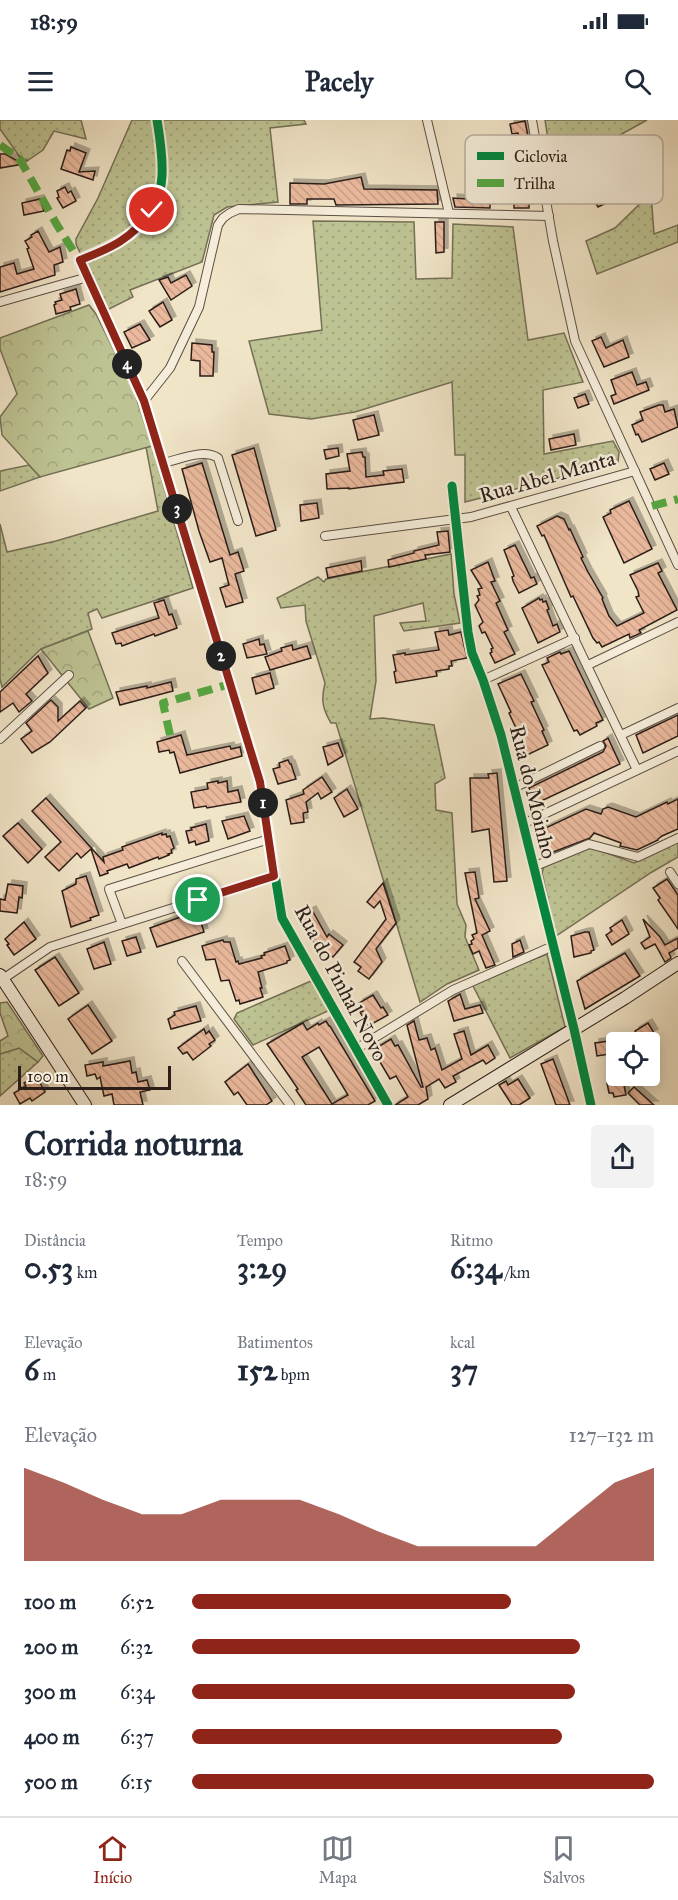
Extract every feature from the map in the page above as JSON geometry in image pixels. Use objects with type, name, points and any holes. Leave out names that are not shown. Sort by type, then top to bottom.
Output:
[{"type":"street","name":"Rua do Pinhal Novo","points":[[157,120],[162,179],[152,210],[143,223],[118,243],[80,260],[144,401],[260,782],[282,918],[388,1105]]},
{"type":"street","points":[[427,120],[449,213]]},
{"type":"street","points":[[532,120],[535,135]]},
{"type":"street","points":[[547,204],[565,303],[575,341],[678,565]]},
{"type":"street","points":[[144,401],[170,368],[200,307],[216,232],[223,218],[230,213],[239,209],[549,216]]},
{"type":"street","points":[[0,302],[88,278]]},
{"type":"street","points":[[163,464],[203,454],[213,454],[218,458],[238,521]]},
{"type":"street","name":"Rua Abel Manta","points":[[325,536],[471,517],[635,471]]},
{"type":"street","name":"Rua do Moinho","points":[[453,486],[472,652],[501,735],[591,1105]]},
{"type":"street","points":[[511,507],[637,770]]},
{"type":"street","points":[[588,665],[678,622]]},
{"type":"street","points":[[483,680],[575,639]]},
{"type":"street","points":[[0,739],[69,675]]},
{"type":"street","points":[[621,735],[678,708]]},
{"type":"street","points":[[514,788],[600,746]]},
{"type":"street","points":[[523,824],[678,751]]},
{"type":"street","points":[[533,867],[589,844],[638,858],[678,838]]},
{"type":"street","points":[[122,924],[109,889],[269,839]]},
{"type":"street","points":[[670,872],[678,884]]},
{"type":"street","points":[[85,1105],[1,977],[50,947],[274,876]]},
{"type":"street","points":[[356,1049],[453,990],[553,946]]},
{"type":"street","points":[[182,961],[290,1105]]},
{"type":"street","points":[[450,1105],[678,963]]},
{"type":"green space","points":[[0,120],[81,120],[86,139],[54,131],[43,150],[24,163],[0,129]]},
{"type":"green space","points":[[132,120],[304,120],[306,124],[270,128],[278,202],[227,207],[214,215],[202,262],[130,290],[133,297],[107,310],[76,244],[76,239],[98,198]]},
{"type":"green space","points":[[545,120],[647,120],[620,135],[547,135]]},
{"type":"green space","points":[[640,204],[652,204],[654,234],[678,225],[678,242],[597,274],[586,241],[615,228]]},
{"type":"green space","points":[[313,221],[414,222],[416,279],[452,278],[453,224],[513,227],[528,340],[564,333],[583,382],[543,390],[544,454],[613,441],[619,452],[618,463],[465,502],[465,455],[455,455],[452,382],[355,412],[311,419],[269,414],[249,341],[322,330]]},
{"type":"green space","points":[[89,305],[96,314],[134,391],[152,446],[40,477],[2,435],[0,417],[17,394],[0,349],[0,338]]},
{"type":"green space","points":[[152,446],[193,588],[102,618],[97,609],[88,613],[92,629],[41,649],[2,687],[0,679],[0,524],[7,552],[56,541],[158,511],[146,447]]},
{"type":"green space","points":[[29,465],[40,477],[0,491],[0,471]]},
{"type":"green space","points":[[451,554],[454,594],[460,623],[404,631],[400,623],[426,621],[423,603],[374,616],[376,681],[370,719],[383,718],[434,725],[445,778],[435,784],[436,810],[452,813],[457,904],[466,925],[465,937],[479,970],[447,984],[420,1002],[336,723],[331,723],[324,708],[325,683],[306,621],[305,605],[281,608],[277,598],[318,577],[324,582],[326,579]]},
{"type":"green space","points":[[88,631],[113,698],[89,709],[41,649]]},
{"type":"green space","points":[[678,842],[678,857],[556,936],[542,873],[544,866],[590,847],[634,863]]},
{"type":"green space","points":[[547,954],[565,1027],[510,1058],[472,984]]},
{"type":"green space","points":[[311,981],[330,1010],[253,1045],[234,1019],[237,1013]]},
{"type":"green space","points":[[7,1002],[43,1056],[38,1062],[19,1048],[0,1054],[0,1041],[8,1036],[0,1013],[0,1003]]},
{"type":"green space","points":[[19,1048],[38,1062],[0,1096],[0,1054]]},
{"type":"building","points":[[525,121],[528,135],[512,134],[510,124]]},
{"type":"building","points":[[71,147],[86,153],[79,172],[95,171],[93,180],[61,169],[67,150],[70,151]]},
{"type":"building","points":[[0,154],[5,154],[23,164],[0,168]]},
{"type":"building","points":[[361,177],[364,189],[437,190],[438,204],[336,205],[334,199],[307,199],[307,204],[290,204],[290,183],[324,184]]},
{"type":"building","points":[[65,187],[68,193],[71,191],[76,201],[63,208],[57,198],[59,197],[57,191]]},
{"type":"building","points":[[453,198],[465,199],[465,204],[490,204],[490,208],[455,207]]},
{"type":"building","points":[[40,199],[44,211],[24,215],[22,203]]},
{"type":"building","points":[[514,204],[529,204],[529,208],[514,208]]},
{"type":"building","points":[[435,222],[444,222],[444,252],[436,253]]},
{"type":"building","points":[[38,231],[49,252],[60,247],[63,262],[54,265],[55,275],[0,292],[0,267],[14,263],[17,274],[34,269],[25,241]]},
{"type":"building","points":[[186,275],[192,286],[171,300],[159,280],[168,277],[171,283]]},
{"type":"building","points":[[76,289],[80,304],[70,307],[71,310],[56,314],[54,305],[55,302],[62,300],[60,294]]},
{"type":"building","points":[[163,302],[172,320],[160,327],[149,311]]},
{"type":"building","points":[[140,324],[150,340],[132,348],[124,332]]},
{"type":"building","points":[[601,337],[606,348],[623,340],[629,357],[604,367],[592,341]]},
{"type":"building","points":[[192,343],[212,345],[213,376],[200,376],[200,361],[191,360]]},
{"type":"building","points":[[632,372],[637,385],[646,382],[649,390],[614,404],[611,396],[616,394],[611,380]]},
{"type":"building","points":[[585,394],[589,404],[578,408],[574,398]]},
{"type":"building","points":[[663,405],[665,412],[674,409],[678,427],[642,442],[632,425],[643,420],[640,412]]},
{"type":"building","points":[[374,415],[379,435],[358,440],[353,420]]},
{"type":"building","points":[[574,434],[576,445],[551,450],[549,439]]},
{"type":"building","points":[[254,448],[276,530],[256,536],[232,455]]},
{"type":"building","points":[[338,448],[339,456],[326,459],[324,450]]},
{"type":"building","points":[[362,452],[365,457],[366,477],[384,475],[383,471],[402,469],[404,482],[349,489],[327,489],[326,474],[350,471],[347,454]]},
{"type":"building","points":[[202,463],[230,555],[238,552],[244,571],[235,574],[243,602],[226,607],[220,588],[229,585],[222,558],[210,562],[182,469]]},
{"type":"building","points":[[664,463],[669,474],[655,480],[650,469]]},
{"type":"building","points":[[629,501],[652,549],[624,563],[603,517],[611,513],[610,510]]},
{"type":"building","points":[[317,503],[319,518],[301,521],[300,505]]},
{"type":"building","points":[[557,516],[564,519],[570,529],[583,557],[581,558],[603,598],[609,616],[617,626],[644,613],[636,597],[639,596],[638,591],[630,575],[658,563],[662,571],[658,573],[677,610],[639,630],[641,633],[630,638],[629,634],[602,647],[593,638],[573,596],[571,597],[544,535],[542,536],[537,526]]},
{"type":"building","points":[[448,531],[450,552],[425,555],[426,559],[389,567],[388,560],[439,545],[437,532]]},
{"type":"building","points":[[515,545],[531,578],[534,577],[537,584],[519,593],[504,550]]},
{"type":"building","points":[[361,561],[362,571],[328,578],[326,568]]},
{"type":"building","points":[[488,562],[495,581],[491,582],[500,601],[496,603],[508,630],[504,632],[515,654],[495,663],[490,653],[493,648],[485,632],[482,633],[479,626],[483,622],[475,605],[479,600],[477,596],[480,595],[478,589],[482,588],[471,570]]},
{"type":"building","points":[[539,598],[543,602],[546,601],[553,626],[557,624],[560,632],[538,643],[522,608]]},
{"type":"building","points":[[164,600],[177,628],[122,646],[121,643],[116,644],[112,633],[159,618],[154,603]]},
{"type":"building","points":[[448,630],[449,635],[461,632],[467,658],[451,661],[452,666],[449,666],[449,669],[436,671],[437,676],[396,683],[393,655],[439,650],[435,632]]},
{"type":"building","points":[[259,639],[260,645],[264,644],[267,654],[247,658],[243,644]]},
{"type":"building","points":[[292,645],[293,650],[307,646],[311,658],[270,670],[265,657]]},
{"type":"building","points":[[569,651],[603,720],[580,735],[577,730],[574,731],[542,665],[549,662],[547,658]]},
{"type":"building","points":[[38,656],[48,673],[26,694],[32,701],[19,712],[13,703],[0,712],[0,692]]},
{"type":"building","points":[[270,673],[274,688],[256,694],[252,678]]},
{"type":"building","points":[[521,674],[534,701],[531,702],[548,745],[525,756],[519,743],[522,741],[498,684]]},
{"type":"building","points":[[171,682],[173,691],[120,705],[116,692]]},
{"type":"building","points":[[51,700],[58,707],[58,721],[80,701],[86,708],[50,742],[32,753],[21,739],[32,731],[26,723]]},
{"type":"building","points":[[678,715],[678,736],[643,753],[636,735]]},
{"type":"building","points":[[181,735],[187,755],[230,746],[231,749],[240,747],[242,756],[180,773],[174,752],[170,753],[169,750],[159,752],[157,742]]},
{"type":"building","points":[[608,738],[620,764],[537,803],[529,788],[603,752],[606,746],[603,741]]},
{"type":"building","points":[[338,743],[343,756],[328,765],[323,747]]},
{"type":"building","points":[[288,760],[296,779],[278,784],[273,769],[280,767],[279,763]]},
{"type":"building","points":[[497,773],[507,881],[494,882],[489,829],[472,832],[470,778],[489,778],[488,774]]},
{"type":"building","points":[[322,777],[332,792],[321,799],[318,793],[306,802],[308,812],[303,813],[304,822],[291,824],[286,800],[304,794],[303,790]]},
{"type":"building","points":[[218,781],[218,783],[227,781],[228,792],[238,790],[241,802],[194,808],[191,792],[208,789],[207,783]]},
{"type":"building","points":[[347,789],[358,809],[344,817],[334,798]]},
{"type":"building","points":[[46,798],[104,862],[103,857],[123,850],[122,847],[162,833],[167,837],[170,836],[174,848],[171,850],[172,853],[129,868],[127,864],[100,876],[91,849],[81,858],[77,853],[59,871],[45,857],[61,842],[32,811]]},
{"type":"building","points":[[678,799],[678,829],[637,850],[620,846],[621,843],[594,833],[590,838],[548,854],[537,832],[586,809],[601,814],[603,809],[608,807],[636,817]]},
{"type":"building","points":[[244,816],[250,831],[228,839],[222,821]]},
{"type":"building","points":[[18,823],[42,849],[28,863],[3,836]]},
{"type":"building","points":[[206,824],[209,841],[196,845],[195,841],[189,843],[186,831]]},
{"type":"building","points":[[475,872],[479,898],[475,899],[490,931],[482,935],[495,965],[486,968],[479,951],[473,954],[469,945],[474,939],[472,935],[477,933],[465,873]]},
{"type":"building","points":[[86,876],[99,915],[71,927],[62,891],[76,884],[76,879]]},
{"type":"building","points":[[667,879],[678,895],[678,929],[658,900],[660,898],[653,888]]},
{"type":"building","points":[[383,883],[396,923],[376,949],[382,962],[369,979],[358,971],[361,967],[354,962],[386,919],[380,901],[374,908],[367,902]]},
{"type":"building","points":[[8,884],[23,886],[17,913],[0,911],[0,899],[5,900]]},
{"type":"building","points":[[312,910],[327,937],[329,934],[343,945],[333,957],[310,939],[299,917]]},
{"type":"building","points":[[198,913],[204,932],[157,947],[150,928]]},
{"type":"building","points":[[643,919],[665,945],[678,938],[678,948],[669,953],[671,958],[665,962],[655,944],[645,949],[641,943],[650,937]]},
{"type":"building","points":[[622,920],[629,934],[612,945],[606,935],[612,931],[610,928]]},
{"type":"building","points":[[24,922],[36,939],[14,955],[5,939]]},
{"type":"building","points":[[589,932],[594,950],[591,953],[574,957],[571,936]]},
{"type":"building","points":[[136,937],[141,952],[127,956],[122,941]]},
{"type":"building","points":[[223,940],[230,942],[236,962],[238,961],[239,964],[262,958],[264,953],[285,946],[290,960],[258,972],[263,997],[240,1004],[239,1000],[236,1001],[229,980],[221,981],[215,959],[206,960],[202,946]]},
{"type":"building","points":[[520,940],[524,952],[513,957],[512,944]]},
{"type":"building","points":[[104,942],[111,964],[94,969],[87,949]]},
{"type":"building","points":[[625,953],[640,976],[585,1009],[577,981]]},
{"type":"building","points":[[55,957],[79,993],[59,1006],[35,970]]},
{"type":"building","points":[[460,994],[465,1009],[480,1005],[483,1013],[454,1021],[448,1001]]},
{"type":"building","points":[[373,995],[388,1015],[368,1026],[360,1012],[363,1011],[359,1003]]},
{"type":"building","points":[[88,1005],[112,1041],[92,1054],[68,1019]]},
{"type":"building","points":[[196,1006],[201,1021],[171,1029],[168,1019],[175,1015],[174,1012]]},
{"type":"building","points":[[326,1021],[330,1026],[375,1101],[368,1105],[306,1105],[296,1090],[298,1089],[267,1044],[303,1023],[307,1030],[318,1023],[319,1025]],"holes":[[[319,1047],[348,1095],[332,1104],[302,1057]]]},
{"type":"building","points":[[414,1021],[419,1040],[427,1038],[431,1050],[435,1048],[442,1070],[462,1059],[454,1034],[464,1031],[471,1055],[488,1045],[495,1058],[486,1064],[483,1060],[453,1076],[456,1082],[445,1088],[439,1079],[426,1087],[428,1099],[418,1105],[395,1105],[408,1097],[396,1076],[390,1079],[373,1050],[391,1039],[395,1046],[398,1045],[423,1087],[407,1025]]},
{"type":"building","points":[[648,1023],[653,1032],[636,1032]]},
{"type":"building","points":[[204,1029],[206,1034],[209,1031],[215,1040],[193,1060],[187,1052],[183,1054],[178,1048]]},
{"type":"building","points":[[606,1041],[606,1055],[597,1056],[595,1043]]},
{"type":"building","points":[[553,1059],[570,1105],[556,1105],[541,1064]]},
{"type":"building","points":[[130,1061],[132,1073],[136,1072],[138,1082],[147,1080],[150,1090],[140,1092],[143,1105],[114,1105],[112,1094],[104,1096],[100,1077],[97,1079],[95,1074],[87,1076],[85,1065],[103,1062],[103,1066]]},
{"type":"building","points":[[248,1064],[272,1101],[266,1105],[247,1105],[238,1092],[234,1095],[225,1082]]},
{"type":"building","points":[[36,1076],[45,1092],[32,1101],[30,1098],[20,1104],[14,1093]]},
{"type":"building","points":[[518,1079],[530,1098],[519,1105],[512,1105],[499,1085],[506,1081],[508,1085]]},
{"type":"building","points":[[608,1086],[624,1086],[626,1095],[614,1097],[613,1093],[609,1093]]},
{"type":"building","points":[[634,1087],[654,1105],[640,1105],[628,1093]]},
{"type":"marked path","points":[[0,145],[19,158],[79,260]]},
{"type":"marked path","points":[[652,506],[678,499]]},
{"type":"marked path","points":[[170,735],[163,703],[230,684]]},
{"type":"cycle path","points":[[157,120],[162,155],[162,176],[154,208],[135,230],[109,247],[79,260],[144,401],[260,782],[282,918],[388,1105]]},
{"type":"cycle path","points":[[452,486],[472,653],[501,735],[591,1105]]},
{"type":"route","points":[[152,210],[131,235],[105,250],[80,260],[144,401],[260,782],[274,876],[198,900]]}]
